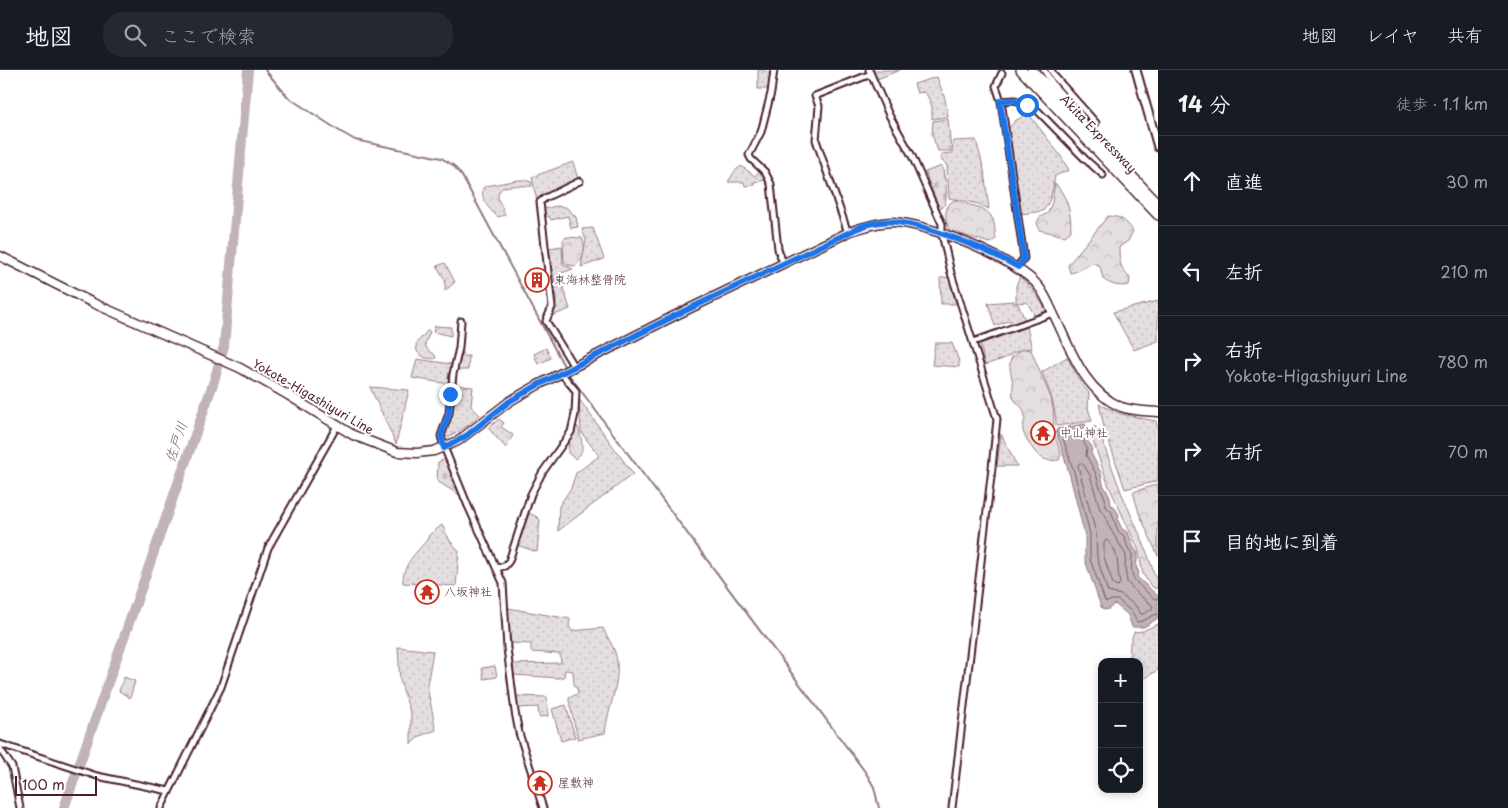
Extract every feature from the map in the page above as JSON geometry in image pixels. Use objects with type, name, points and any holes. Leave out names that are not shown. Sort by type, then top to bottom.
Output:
[{"type":"highway","name":"Akita Expressway","points":[[1020,70],[1158,215]]},
{"type":"highway","name":"Akita Expressway","points":[[1032,70],[1158,204]]},
{"type":"main road","points":[[1136,70],[1158,148]]},
{"type":"main road","name":"Yokote-Higashiyuri Line","points":[[0,256],[93,303],[240,368],[353,435],[397,452],[417,453],[432,452],[444,448],[466,436],[510,401],[561,373],[783,264],[848,233],[880,222],[894,222],[942,234],[1000,257],[1018,267],[1039,286],[1090,385],[1105,398],[1121,407],[1158,412]]},
{"type":"street","points":[[774,70],[771,93],[762,126],[749,155],[765,172],[771,184],[778,249],[783,264]]},
{"type":"street","points":[[1044,70],[1054,86],[1080,114],[1084,126]]},
{"type":"street","points":[[1051,70],[1096,123]]},
{"type":"street","points":[[848,233],[816,140],[819,106],[815,96],[870,72],[889,115],[912,156],[934,202],[942,224],[942,234],[951,272],[997,419],[952,808]]},
{"type":"street","points":[[1002,72],[996,86],[1000,101],[1024,258],[1018,267]]},
{"type":"street","points":[[1000,101],[1014,100],[1038,111],[1085,159],[1103,174]]},
{"type":"street","points":[[574,367],[546,321],[552,307],[540,202],[580,182]]},
{"type":"street","points":[[973,342],[1053,313]]},
{"type":"street","points":[[461,321],[459,348],[453,374],[449,413],[441,436],[444,448],[468,506],[503,583],[506,648],[515,712],[543,808]]},
{"type":"street","points":[[497,568],[505,566],[509,561],[531,494],[542,473],[570,432],[575,414],[576,391],[561,373]]},
{"type":"street","points":[[161,808],[221,687],[268,548],[337,426]]},
{"type":"street","points":[[0,744],[97,776],[168,792]]},
{"type":"street","points":[[0,749],[12,767],[20,808]]},
{"type":"green space","points":[[758,70],[764,70],[770,74],[770,89],[758,89]]},
{"type":"green space","points":[[873,70],[900,70],[877,79]]},
{"type":"green space","points":[[937,77],[945,99],[948,117],[932,119],[932,107],[929,99],[925,92],[917,93],[914,84]]},
{"type":"green space","points":[[1028,113],[1069,170],[1055,176],[1050,199],[1043,211],[1021,214],[1008,129],[1015,121]]},
{"type":"green space","points":[[948,119],[951,151],[938,151],[932,135],[933,121]]},
{"type":"green space","points":[[976,140],[984,170],[989,209],[979,204],[949,198],[947,165],[941,160],[941,154],[952,153],[953,141]]},
{"type":"green space","points":[[573,162],[578,179],[537,202],[532,177]]},
{"type":"green space","points":[[741,166],[755,176],[760,170],[767,180],[754,182],[755,185],[745,186],[744,182],[728,182],[735,171]]},
{"type":"green space","points":[[942,166],[946,196],[944,206],[939,208],[925,172]]},
{"type":"green space","points":[[518,180],[531,182],[532,186],[511,186],[502,189],[498,197],[505,215],[498,217],[484,201],[483,188]]},
{"type":"green space","points":[[1055,183],[1066,200],[1069,211],[1071,231],[1065,236],[1039,230],[1037,222],[1040,217],[1048,213]]},
{"type":"green space","points":[[956,200],[986,211],[994,222],[996,239],[990,243],[950,231],[946,213],[949,205]]},
{"type":"green space","points":[[556,206],[566,207],[576,217],[578,227],[571,228],[568,216],[551,220],[549,216],[545,217],[544,209]]},
{"type":"green space","points":[[1108,216],[1123,220],[1133,231],[1128,241],[1119,247],[1121,264],[1130,278],[1129,285],[1118,286],[1106,281],[1103,279],[1100,266],[1094,263],[1070,273],[1068,265]]},
{"type":"green space","points":[[593,228],[604,259],[581,267],[586,240],[582,229]]},
{"type":"green space","points":[[566,237],[582,238],[584,245],[583,253],[580,261],[575,266],[564,262],[563,240]]},
{"type":"green space","points":[[562,246],[563,264],[573,269],[553,276],[549,248]]},
{"type":"green space","points":[[445,263],[455,282],[445,291],[445,280],[437,266]]},
{"type":"green space","points":[[559,275],[570,309],[554,315],[556,302],[554,277]]},
{"type":"green space","points":[[1020,276],[1033,290],[1047,311],[1035,316],[1027,302],[1016,303],[1016,286]]},
{"type":"green space","points":[[949,277],[956,304],[941,304],[940,278]]},
{"type":"green space","points":[[1014,301],[1014,304],[1018,304],[1025,320],[1012,325],[1010,320],[995,326],[988,303]]},
{"type":"green space","points":[[1158,301],[1158,341],[1134,350],[1113,312]]},
{"type":"green space","points":[[435,326],[451,327],[451,336],[433,332]]},
{"type":"green space","points":[[1027,327],[1032,349],[1020,350],[1003,359],[985,365],[980,344]]},
{"type":"green space","points":[[428,330],[430,332],[425,344],[427,349],[436,358],[430,359],[417,351],[416,344]]},
{"type":"green space","points":[[935,343],[952,343],[959,361],[959,367],[932,365]]},
{"type":"green space","points":[[546,348],[551,358],[538,364],[534,354]]},
{"type":"green space","points":[[1024,349],[1031,350],[1051,398],[1054,414],[1053,429],[1061,455],[1059,460],[1048,460],[1040,456],[1033,450],[1023,432],[1025,415],[1013,397],[1010,364],[1013,356]]},
{"type":"green space","points":[[461,356],[469,356],[468,370],[457,370]]},
{"type":"green space","points":[[1067,357],[1081,383],[1089,393],[1088,408],[1092,421],[1056,426],[1050,392],[1042,372]]},
{"type":"green space","points":[[417,359],[451,364],[449,384],[412,378]]},
{"type":"green space","points":[[455,385],[473,387],[471,406],[480,415],[449,437],[445,436],[452,414]]},
{"type":"green space","points":[[370,387],[409,390],[396,444]]},
{"type":"green space","points":[[579,399],[633,474],[558,531],[559,506],[571,488],[576,473],[599,456],[581,432]]},
{"type":"green space","points":[[1099,404],[1121,414],[1156,421],[1158,430],[1158,481],[1125,489],[1104,427]]},
{"type":"green space","points":[[499,419],[504,423],[501,427],[513,435],[506,448],[488,428]]},
{"type":"green space","points":[[1095,426],[1143,542],[1158,584],[1156,589],[1150,585],[1143,574],[1138,549],[1108,484],[1093,441],[1092,429]]},
{"type":"green space","points":[[576,427],[578,427],[582,449],[579,456],[575,459],[568,453],[568,450],[571,436]]},
{"type":"green space","points":[[1001,434],[1017,466],[997,466]]},
{"type":"green space","points":[[446,459],[461,496],[437,481],[438,462]]},
{"type":"green space","points":[[1158,484],[1158,556],[1139,513],[1133,492]]},
{"type":"green space","points":[[529,513],[540,520],[537,552],[517,545]]},
{"type":"green space","points":[[442,525],[450,541],[459,551],[456,586],[403,583],[407,565],[429,535]]},
{"type":"green space","points":[[508,608],[570,619],[569,626],[572,631],[603,628],[615,652],[617,662],[616,682],[605,733],[578,739],[569,701],[569,698],[579,693],[574,684],[573,671],[565,670],[564,677],[559,678],[514,675],[512,664],[561,663],[560,654],[531,652],[531,644],[510,643]]},
{"type":"green space","points":[[1158,624],[1158,670],[1143,679],[1143,658],[1129,658],[1130,643],[1134,632],[1143,631]]},
{"type":"green space","points":[[398,647],[433,651],[427,686],[436,730],[420,736],[411,744],[411,715],[400,681]]},
{"type":"green space","points":[[495,666],[497,677],[484,679],[482,668]]},
{"type":"green space","points":[[124,677],[135,681],[130,698],[119,691]]},
{"type":"green space","points":[[516,696],[547,697],[548,716],[539,717],[538,707],[518,708]]},
{"type":"green space","points":[[566,705],[575,737],[561,741],[552,709]]},
{"type":"water","points":[[1085,424],[1089,431],[1087,434],[1088,442],[1092,446],[1091,453],[1101,473],[1111,505],[1114,506],[1119,515],[1118,520],[1122,529],[1128,532],[1138,554],[1136,566],[1139,573],[1137,577],[1158,596],[1158,618],[1144,627],[1132,627],[1128,615],[1115,604],[1109,609],[1104,610],[1101,607],[1085,560],[1085,536],[1070,476],[1056,431],[1057,429]]},
{"type":"waterway","name":"佐戸川","points":[[64,808],[214,381],[224,346],[248,70]]},
{"type":"waterway","points":[[265,70],[289,98],[355,140],[441,158],[453,165],[462,176],[564,366]]},
{"type":"waterway","points":[[567,372],[866,773],[874,787],[879,808]]},
{"type":"place","name":"東海林整骨院","points":[[537,280]]},
{"type":"place","name":"中山神社","points":[[1043,433]]},
{"type":"place","name":"八坂神社","points":[[427,592]]},
{"type":"place","name":"屋敷神","points":[[540,783]]},
{"type":"route","points":[[450,394],[449,413],[441,436],[444,448],[466,436],[510,401],[561,373],[851,231],[880,222],[908,224],[942,234],[1000,257],[1018,267],[1024,258],[1000,101],[1014,100],[1027,105]]}]
